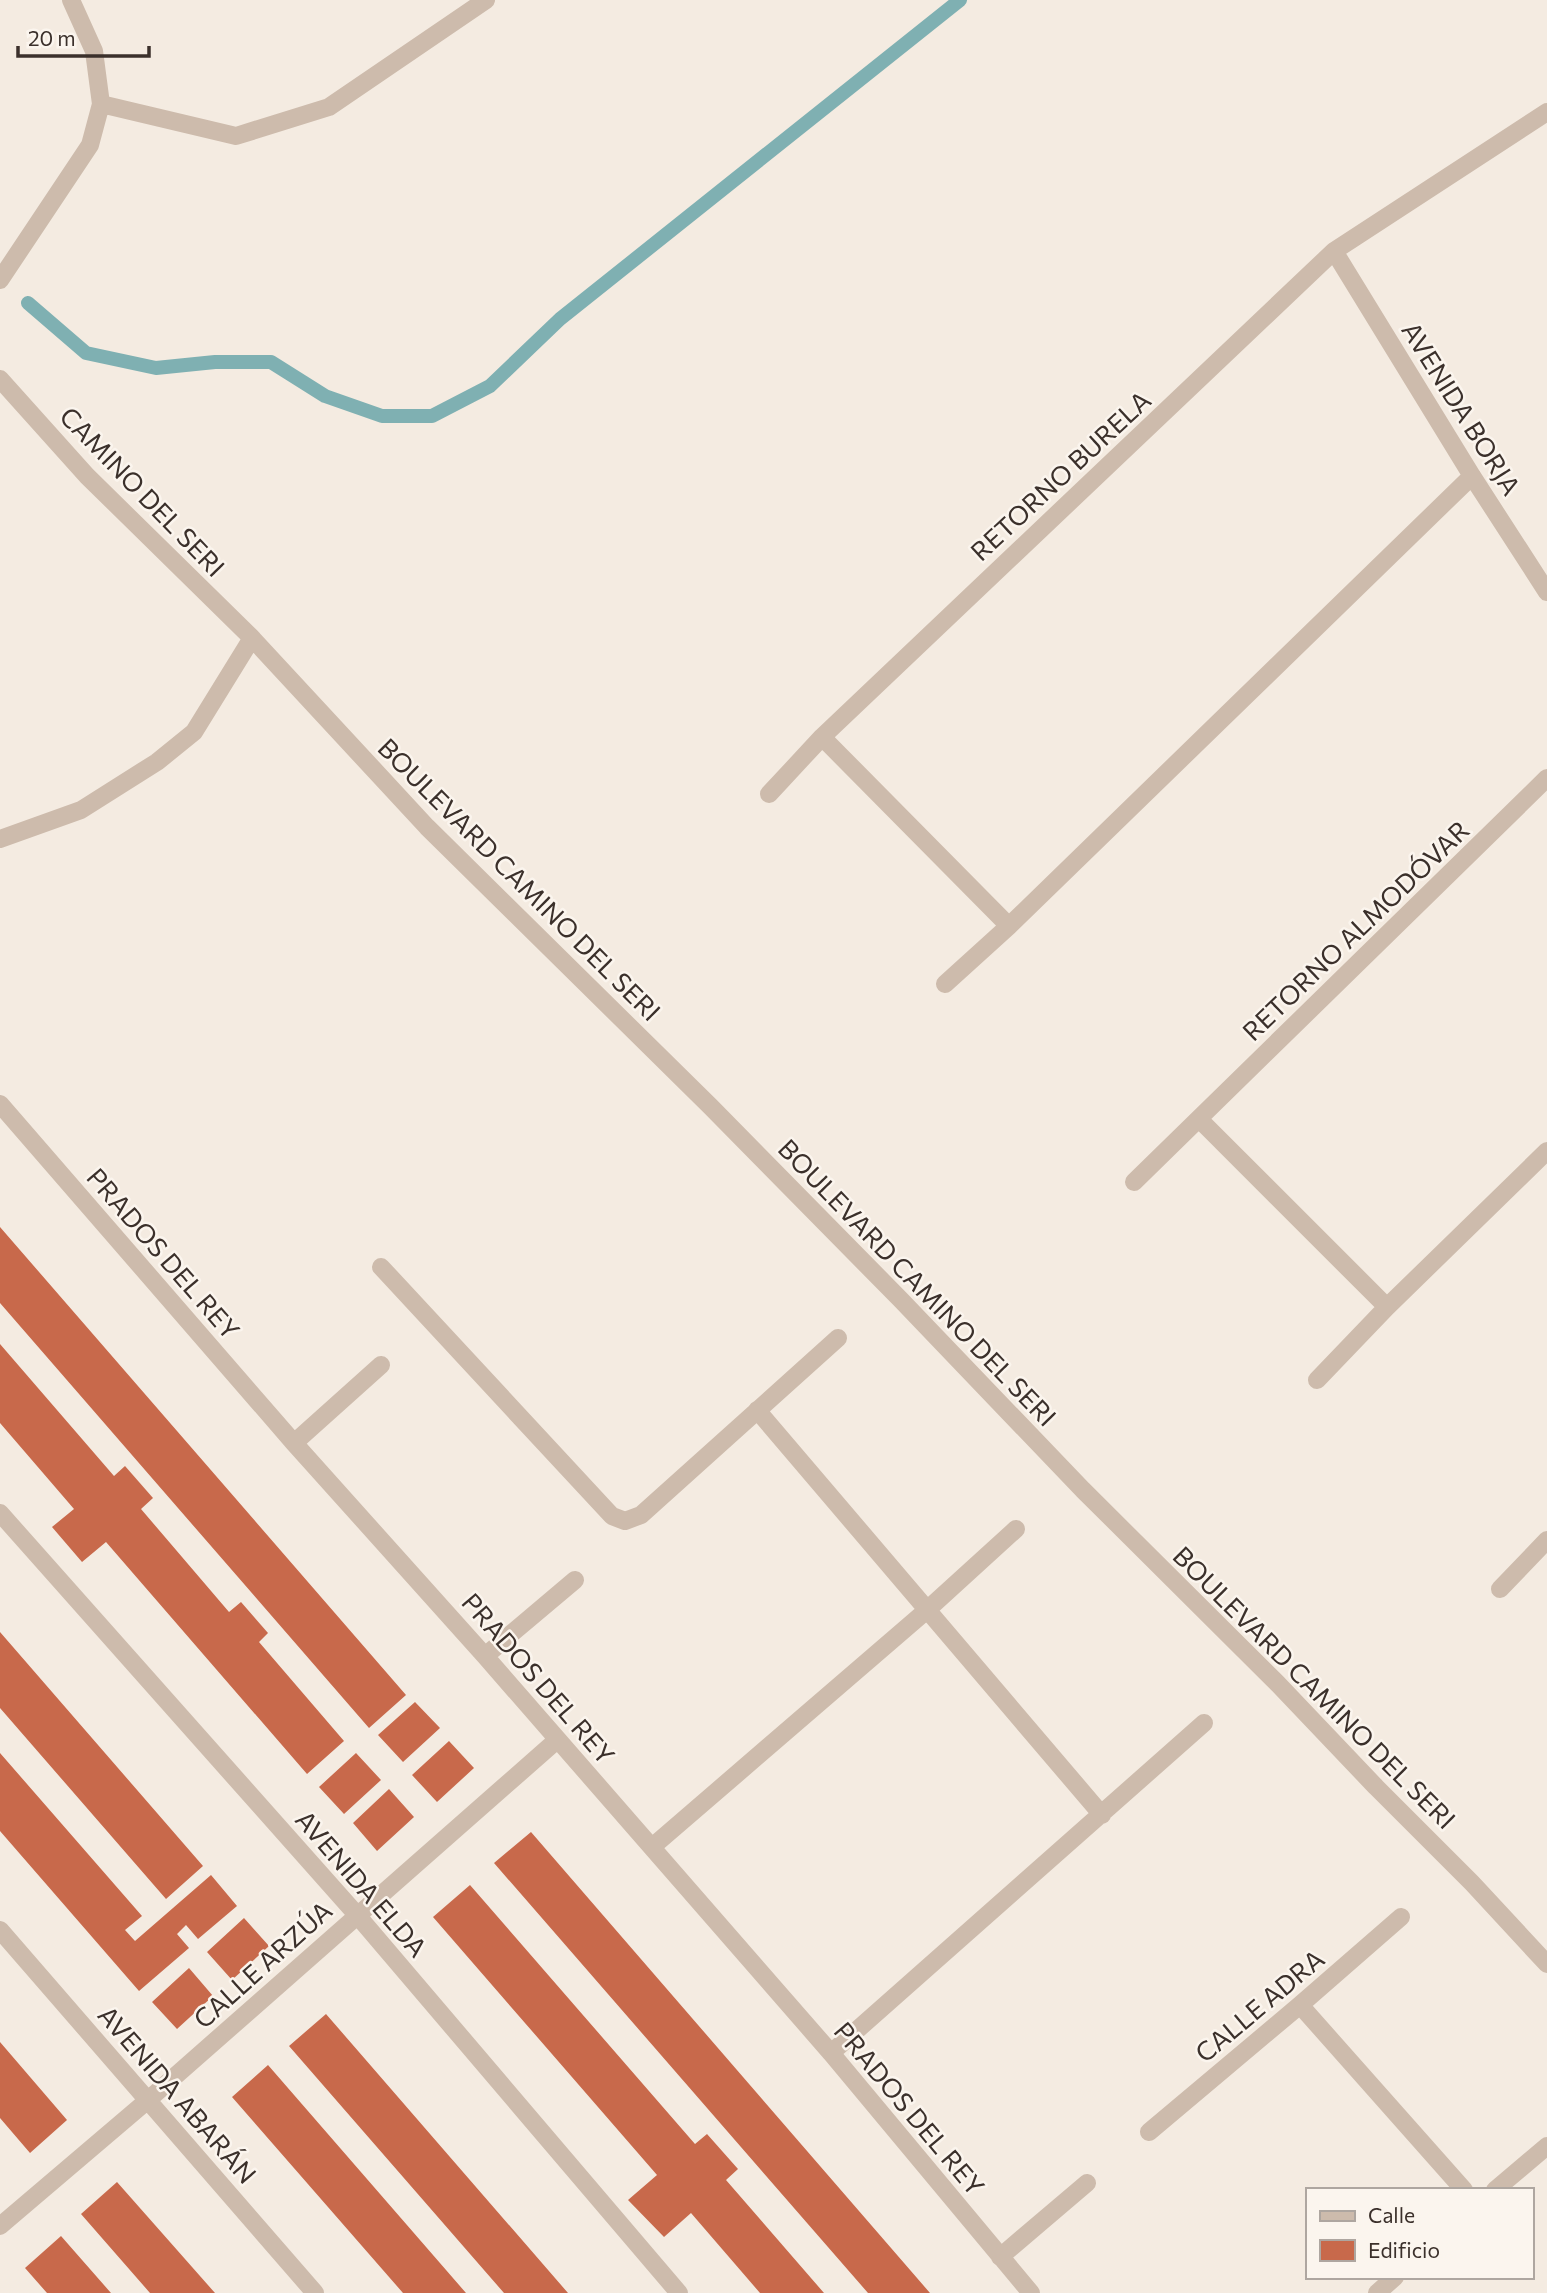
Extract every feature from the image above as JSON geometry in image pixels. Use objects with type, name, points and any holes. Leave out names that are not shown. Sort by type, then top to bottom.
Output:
[{"type":"street","points":[[0,280],[90,145],[101,104],[94,51],[72,0]]},
{"type":"street","points":[[101,104],[236,136],[330,107],[486,0]]},
{"type":"street","name":"RETORNO BURELA","points":[[769,793],[822,737],[1334,251],[1547,112]]},
{"type":"street","name":"AVENIDA BORJA","points":[[1334,251],[1472,476],[1547,592]]},
{"type":"street","name":"CAMINO DEL SERI","points":[[0,379],[87,476],[252,638]]},
{"type":"street","points":[[945,984],[1009,926],[1472,476]]},
{"type":"street","points":[[0,839],[81,810],[157,762],[194,732],[252,638]]},
{"type":"street","name":"BOULEVARD CAMINO DEL SERI","points":[[252,638],[427,827],[710,1106],[1083,1490],[1278,1684],[1547,1964]]},
{"type":"street","points":[[822,737],[1009,926]]},
{"type":"street","name":"RETORNO ALMODÓVAR","points":[[1134,1182],[1547,778]]},
{"type":"street","name":"PRADOS DEL REY","points":[[0,1104],[294,1443],[485,1656],[831,2053],[1031,2293]]},
{"type":"street","points":[[1199,1119],[1387,1307]]},
{"type":"street","points":[[1317,1380],[1387,1307],[1547,1151]]},
{"type":"street","points":[[381,1267],[612,1516],[625,1521],[641,1515],[838,1338]]},
{"type":"street","points":[[294,1443],[381,1365]]},
{"type":"street","points":[[757,1410],[1102,1815]]},
{"type":"street","name":"AVENIDA ELDA","points":[[0,1513],[356,1915],[678,2293]]},
{"type":"street","points":[[652,1847],[927,1610],[1016,1528]]},
{"type":"street","points":[[1500,1589],[1547,1540]]},
{"type":"street","points":[[485,1656],[575,1580]]},
{"type":"street","points":[[831,2053],[1204,1723]]},
{"type":"street","name":"CALLE ARZÚA","points":[[0,2227],[557,1740]]},
{"type":"street","name":"CALLE ADRA","points":[[1149,2132],[1300,2006],[1401,1917]]},
{"type":"street","name":"AVENIDA ABARÁN","points":[[0,1930],[315,2293]]},
{"type":"street","points":[[1300,2006],[1462,2188]]},
{"type":"street","points":[[1497,2188],[1547,2146]]},
{"type":"street","points":[[1000,2257],[1087,2183]]},
{"type":"street","points":[[1377,2293],[1393,2279]]},
{"type":"building","points":[[0,1227],[406,1695],[369,1728],[0,1303]]},
{"type":"building","points":[[0,1344],[114,1476],[125,1466],[153,1498],[141,1509],[229,1612],[241,1602],[268,1633],[259,1642],[344,1741],[307,1774],[106,1542],[82,1562],[52,1527],[74,1509],[0,1423]]},
{"type":"building","points":[[0,1632],[203,1866],[166,1899],[0,1708]]},
{"type":"building","points":[[415,1702],[440,1728],[403,1762],[378,1735]]},
{"type":"building","points":[[449,1741],[474,1768],[437,1802],[412,1775]]},
{"type":"building","points":[[0,1753],[142,1916],[125,1930],[135,1941],[211,1875],[237,1906],[198,1939],[186,1925],[177,1934],[189,1948],[139,1991],[0,1831]]},
{"type":"building","points":[[356,1753],[381,1780],[344,1814],[319,1787]]},
{"type":"building","points":[[389,1789],[414,1817],[377,1851],[353,1823]]},
{"type":"building","points":[[531,1832],[930,2293],[868,2293],[494,1863]]},
{"type":"building","points":[[470,1885],[695,2144],[707,2134],[738,2169],[726,2180],[824,2293],[760,2293],[691,2213],[664,2237],[628,2200],[657,2175],[433,1917]]},
{"type":"building","points":[[244,1918],[269,1946],[232,1980],[207,1952]]},
{"type":"building","points":[[189,1968],[213,1996],[177,2029],[152,2002]]},
{"type":"building","points":[[326,2014],[568,2293],[504,2293],[289,2046]]},
{"type":"building","points":[[0,2042],[67,2120],[30,2153],[0,2118]]},
{"type":"building","points":[[268,2065],[466,2293],[403,2293],[232,2097]]},
{"type":"building","points":[[117,2182],[215,2293],[150,2293],[81,2214]]},
{"type":"building","points":[[61,2236],[111,2293],[47,2293],[25,2268]]},
{"type":"waterway","points":[[28,303],[86,353],[156,368],[215,362],[271,362],[325,396],[382,416],[432,416],[490,386],[560,319],[960,0]]}]
